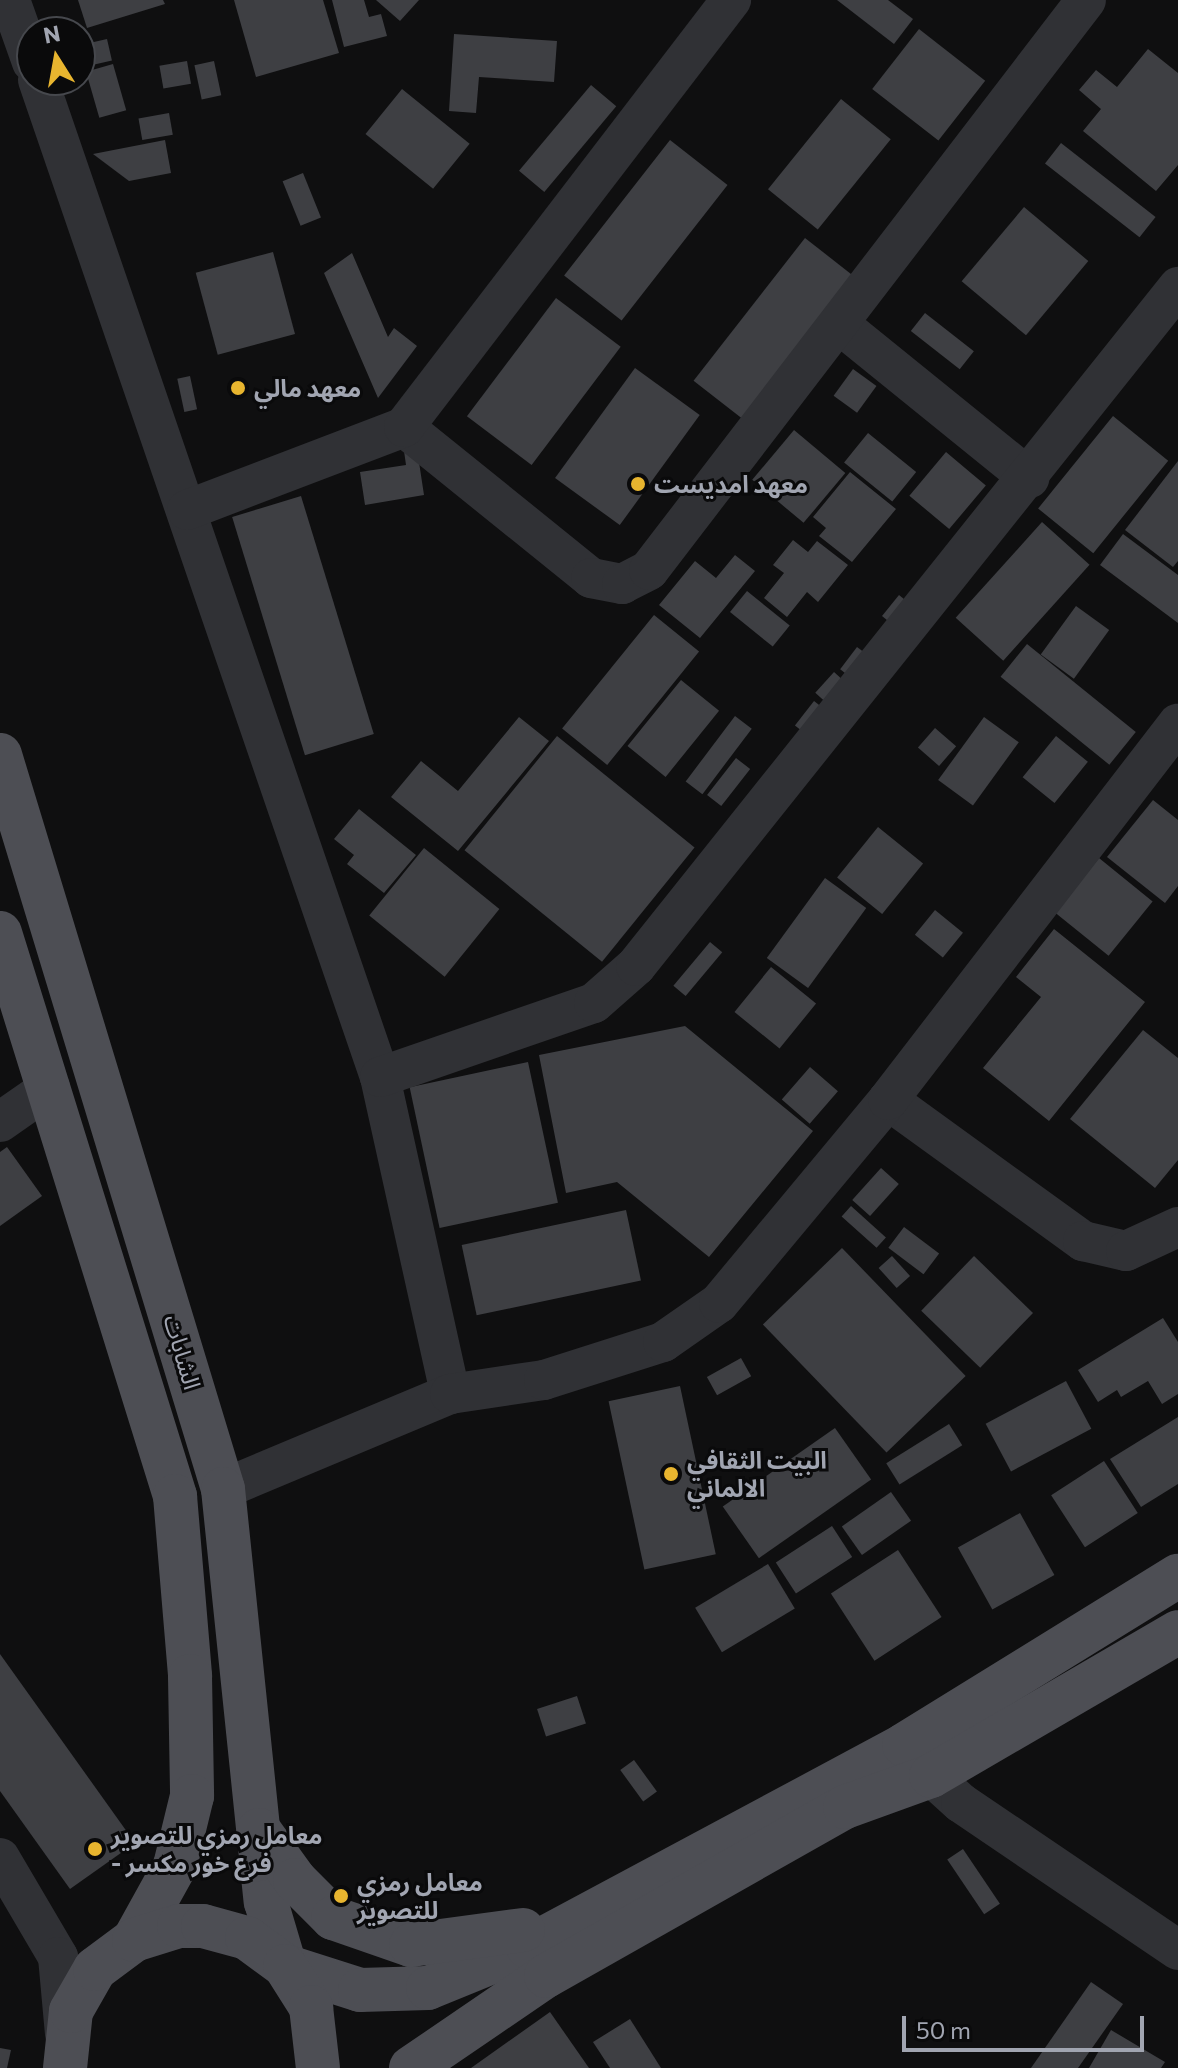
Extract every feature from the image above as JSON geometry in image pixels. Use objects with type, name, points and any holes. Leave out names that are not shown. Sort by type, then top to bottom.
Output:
[{"type":"main road","name":"الشابات","points":[[0,755],[223,1489],[256,1826],[266,1902],[285,1966]]},
{"type":"main road","name":"الشابات","points":[[0,933],[175,1496],[190,1676],[192,1796],[175,1866],[134,1940]]},
{"type":"main road","points":[[411,2068],[546,1976],[838,1796],[1178,1576]]},
{"type":"main road","points":[[61,2057],[81,1989],[113,1952],[134,1940],[179,1926],[214,1928],[247,1938],[285,1966],[360,1990],[428,1988],[528,1947],[587,1912],[838,1796],[931,1776],[1178,1632]]},
{"type":"main road","points":[[256,1826],[295,1880],[333,1918],[411,1945],[525,1930],[587,1912]]},
{"type":"main road","points":[[285,1966],[311,2007],[318,2068]]},
{"type":"street","points":[[187,510],[404,427],[731,0]]},
{"type":"street","points":[[404,427],[591,578],[622,584],[649,570],[1086,0]]},
{"type":"street","points":[[44,96],[380,1077],[450,1394]]},
{"type":"street","points":[[380,1077],[594,1003],[636,966],[1029,478],[1178,287]]},
{"type":"street","points":[[839,324],[1029,478]]},
{"type":"street","points":[[223,1489],[450,1394],[544,1380],[663,1342],[719,1303],[888,1100],[1178,724]]},
{"type":"street","points":[[0,1122],[50,1087]]},
{"type":"street","points":[[888,1100],[1083,1241],[1126,1251],[1178,1227]]},
{"type":"street","points":[[931,1776],[961,1803],[1178,1950]]},
{"type":"street","points":[[0,1858],[58,1957],[61,2057]]},
{"type":"building","points":[[78,0],[163,0],[165,4],[96,25],[96,16],[83,16]]},
{"type":"building","points":[[234,0],[323,0],[339,53],[256,77]]},
{"type":"building","points":[[332,0],[364,0],[369,17],[381,14],[387,36],[344,47]]},
{"type":"building","points":[[376,0],[419,0],[400,21]]},
{"type":"building","points":[[837,0],[888,0],[913,19],[894,44]]},
{"type":"building","points":[[919,29],[985,81],[938,141],[872,89]]},
{"type":"building","points":[[454,34],[557,41],[554,82],[479,77],[476,113],[449,111]]},
{"type":"building","points":[[107,39],[112,60],[96,64],[96,42]]},
{"type":"building","points":[[1148,49],[1178,73],[1178,165],[1156,191],[1083,131],[1101,109],[1079,90],[1096,70],[1117,87]]},
{"type":"building","points":[[187,61],[191,84],[163,89],[159,66]]},
{"type":"building","points":[[214,61],[221,95],[202,99],[194,65]]},
{"type":"building","points":[[113,64],[126,110],[99,118],[93,96],[96,96],[96,69]]},
{"type":"building","points":[[591,85],[616,106],[544,192],[519,171]]},
{"type":"building","points":[[402,89],[470,144],[433,189],[365,134]]},
{"type":"building","points":[[841,99],[891,139],[818,229],[768,189]]},
{"type":"building","points":[[169,113],[173,135],[142,140],[138,118]]},
{"type":"building","points":[[165,140],[171,173],[129,181],[93,154]]},
{"type":"building","points":[[670,140],[728,185],[622,320],[564,276]]},
{"type":"building","points":[[1061,143],[1156,217],[1140,237],[1045,163]]},
{"type":"building","points":[[303,173],[321,218],[301,226],[283,181]]},
{"type":"building","points":[[1024,207],[1088,261],[1026,335],[962,281]]},
{"type":"building","points":[[805,238],[857,279],[746,421],[694,381]]},
{"type":"building","points":[[273,252],[295,334],[218,355],[196,273]]},
{"type":"building","points":[[352,253],[388,337],[394,328],[417,346],[378,398],[324,273]]},
{"type":"building","points":[[556,298],[621,347],[532,465],[467,416]]},
{"type":"building","points":[[925,313],[974,351],[960,369],[911,331]]},
{"type":"building","points":[[635,368],[700,415],[620,525],[555,478]]},
{"type":"building","points":[[853,369],[876,386],[857,413],[834,396]]},
{"type":"building","points":[[190,376],[197,409],[184,412],[177,379]]},
{"type":"building","points":[[1113,416],[1168,461],[1093,553],[1038,508]]},
{"type":"building","points":[[794,430],[845,473],[804,523],[752,480]]},
{"type":"building","points":[[868,433],[916,472],[892,502],[844,463]]},
{"type":"building","points":[[417,449],[424,495],[365,505],[360,472],[406,465],[404,451]]},
{"type":"building","points":[[946,452],[986,485],[949,529],[909,496]]},
{"type":"building","points":[[1178,461],[1178,561],[1173,567],[1125,530]]},
{"type":"building","points":[[850,472],[896,509],[852,562],[819,536],[826,528],[813,517]]},
{"type":"building","points":[[301,496],[374,734],[305,755],[232,517]]},
{"type":"building","points":[[1042,522],[1090,565],[1003,661],[956,618]]},
{"type":"building","points":[[1123,534],[1178,575],[1178,623],[1100,565]]},
{"type":"building","points":[[793,540],[808,552],[817,541],[848,565],[818,602],[807,592],[787,617],[764,598],[784,573],[773,565]]},
{"type":"building","points":[[735,555],[755,571],[700,638],[659,605],[695,561],[716,578]]},
{"type":"building","points":[[747,591],[790,626],[773,647],[730,612]]},
{"type":"building","points":[[899,595],[909,603],[892,624],[882,616]]},
{"type":"building","points":[[1076,606],[1109,630],[1074,679],[1041,655]]},
{"type":"building","points":[[654,615],[699,652],[607,765],[562,728]]},
{"type":"building","points":[[1027,644],[1136,732],[1109,765],[1001,677]]},
{"type":"building","points":[[857,647],[869,656],[852,678],[840,669]]},
{"type":"building","points":[[834,672],[844,681],[825,702],[815,693]]},
{"type":"building","points":[[681,680],[719,711],[666,777],[628,746]]},
{"type":"building","points":[[814,701],[828,712],[809,737],[795,725]]},
{"type":"building","points":[[735,716],[752,729],[702,794],[686,781]]},
{"type":"building","points":[[519,717],[549,741],[458,851],[391,797],[421,761],[458,791]]},
{"type":"building","points":[[984,717],[1019,742],[973,805],[938,780]]},
{"type":"building","points":[[935,728],[956,746],[939,766],[918,748]]},
{"type":"building","points":[[557,736],[695,847],[602,962],[464,850]]},
{"type":"building","points":[[1056,736],[1088,762],[1055,803],[1023,777]]},
{"type":"building","points":[[736,758],[750,769],[721,806],[707,795]]},
{"type":"building","points":[[1153,800],[1178,820],[1178,886],[1165,903],[1107,857]]},
{"type":"building","points":[[359,809],[416,855],[384,893],[347,864],[354,855],[334,839]]},
{"type":"building","points":[[878,827],[923,864],[882,914],[837,878]]},
{"type":"building","points":[[424,848],[499,909],[445,977],[369,916]]},
{"type":"building","points":[[1099,858],[1153,901],[1109,956],[1055,912]]},
{"type":"building","points":[[825,878],[866,908],[808,988],[767,958]]},
{"type":"building","points":[[935,910],[963,933],[943,958],[915,935]]},
{"type":"building","points":[[1054,929],[1145,1002],[1049,1121],[983,1068],[1041,997],[1016,977]]},
{"type":"building","points":[[710,942],[722,952],[686,996],[673,986]]},
{"type":"building","points":[[771,967],[816,1004],[780,1049],[734,1012]]},
{"type":"building","points":[[685,1026],[813,1131],[709,1257],[617,1182],[566,1193],[539,1055]]},
{"type":"building","points":[[1143,1030],[1178,1058],[1178,1160],[1155,1188],[1070,1119]]},
{"type":"building","points":[[528,1062],[558,1203],[440,1228],[410,1087]]},
{"type":"building","points":[[810,1067],[838,1091],[810,1124],[782,1099]]},
{"type":"building","points":[[7,1147],[42,1196],[0,1226],[0,1152]]},
{"type":"building","points":[[881,1168],[899,1184],[870,1216],[852,1200]]},
{"type":"building","points":[[851,1206],[886,1237],[877,1248],[842,1216]]},
{"type":"building","points":[[626,1210],[641,1280],[477,1315],[462,1245]]},
{"type":"building","points":[[904,1227],[939,1253],[923,1274],[888,1248]]},
{"type":"building","points":[[842,1248],[966,1376],[887,1452],[763,1324]]},
{"type":"building","points":[[892,1256],[910,1276],[897,1288],[879,1268]]},
{"type":"building","points":[[974,1256],[1033,1313],[980,1368],[921,1311]]},
{"type":"building","points":[[1163,1318],[1178,1342],[1178,1394],[1162,1404],[1148,1381],[1121,1397],[1117,1390],[1098,1402],[1078,1370]]},
{"type":"building","points":[[741,1358],[751,1376],[717,1395],[707,1377]]},
{"type":"building","points":[[1066,1381],[1091,1429],[1011,1471],[986,1424]]},
{"type":"building","points":[[680,1386],[716,1554],[644,1569],[609,1401]]},
{"type":"building","points":[[1178,1417],[1178,1484],[1141,1507],[1110,1459]]},
{"type":"building","points":[[949,1424],[962,1445],[899,1484],[886,1463]]},
{"type":"building","points":[[835,1428],[871,1480],[759,1558],[723,1507]]},
{"type":"building","points":[[1104,1461],[1138,1513],[1085,1547],[1051,1495]]},
{"type":"building","points":[[891,1492],[911,1521],[862,1555],[842,1526]]},
{"type":"building","points":[[1020,1513],[1054,1575],[992,1610],[958,1547]]},
{"type":"building","points":[[832,1526],[852,1557],[796,1594],[776,1562]]},
{"type":"building","points":[[898,1550],[942,1617],[874,1661],[831,1594]]},
{"type":"building","points":[[768,1564],[795,1609],[722,1652],[695,1608]]},
{"type":"building","points":[[0,1654],[135,1843],[70,1889],[0,1791]]},
{"type":"building","points":[[577,1696],[586,1724],[546,1737],[537,1709]]},
{"type":"building","points":[[634,1760],[657,1792],[643,1802],[620,1770]]},
{"type":"building","points":[[963,1849],[1000,1904],[984,1914],[947,1860]]},
{"type":"building","points":[[1091,1982],[1123,2004],[1078,2068],[1031,2068]]},
{"type":"building","points":[[550,2012],[589,2068],[471,2068]]},
{"type":"building","points":[[630,2019],[661,2068],[610,2068],[593,2042]]},
{"type":"building","points":[[1111,2030],[1165,2062],[1161,2068],[1089,2068]]},
{"type":"building","points":[[0,2048],[11,2050],[7,2068],[0,2068]]},
{"type":"place","name":"معهد مالي","points":[[238,388]]},
{"type":"place","name":"معهد امديست","points":[[638,484]]},
{"type":"place","name":"البيت الثقافي الالماني","points":[[671,1474]]},
{"type":"place","name":"معامل رمزي للتصوير - فرع خور مكسر","points":[[95,1849]]},
{"type":"place","name":"معامل رمزي للتصوير","points":[[341,1896]]}]
